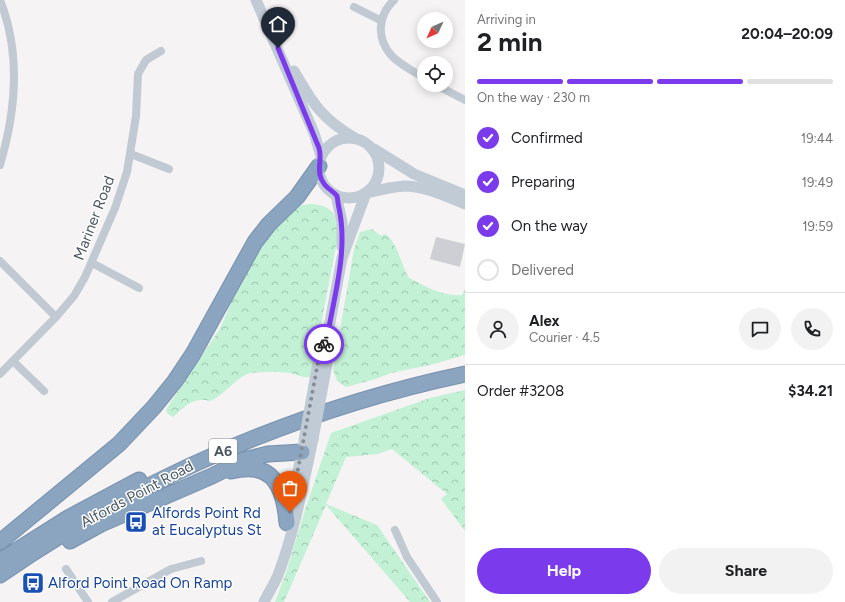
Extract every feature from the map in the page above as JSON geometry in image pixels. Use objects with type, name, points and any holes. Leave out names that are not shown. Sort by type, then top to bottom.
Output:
[{"type":"highway","points":[[0,542],[118,444],[154,407],[175,381],[193,354],[255,242],[269,224],[297,197],[320,161]]},
{"type":"highway","name":"Alfords Point Road","points":[[0,561],[54,526],[110,495],[168,465],[228,439],[290,415],[362,391],[465,364]]},
{"type":"highway","name":"Alfords Point Road","points":[[0,575],[56,538],[102,511],[150,486],[230,448],[289,425],[371,398],[465,374]]},
{"type":"highway","points":[[0,584],[39,559],[95,528],[252,457],[308,444]]},
{"type":"highway","points":[[212,476],[243,469],[256,470],[268,474],[276,482],[283,493],[287,524]]},
{"type":"street","points":[[0,0],[11,40],[14,107],[0,165]]},
{"type":"street","points":[[256,0],[275,40],[320,161],[323,183],[336,195],[346,198],[396,187],[413,187],[430,191],[465,204]]},
{"type":"street","points":[[394,0],[380,20],[386,48],[391,55],[417,73]]},
{"type":"street","points":[[354,7],[380,20]]},
{"type":"street","points":[[275,40],[320,112],[336,127],[370,146],[414,174],[465,196]]},
{"type":"street","name":"Mariner Road","points":[[0,374],[56,317],[80,286],[92,263],[119,196],[131,154],[136,116],[138,74],[146,60],[161,51]]},
{"type":"street","points":[[450,92],[465,100]]},
{"type":"street","points":[[320,161],[327,147],[335,141],[345,138],[355,138]]},
{"type":"street","points":[[265,600],[273,587],[287,549],[300,504],[308,444],[342,258],[366,193],[373,187],[379,174],[378,159],[370,146]]},
{"type":"street","points":[[131,154],[169,169]]},
{"type":"street","points":[[336,195],[342,222],[342,258]]},
{"type":"street","points":[[0,261],[56,317]]},
{"type":"street","points":[[92,263],[138,288]]},
{"type":"street","points":[[13,361],[44,391]]},
{"type":"street","points":[[265,600],[308,444]]},
{"type":"street","points":[[395,530],[407,557],[437,602]]},
{"type":"street","points":[[112,602],[171,569],[201,561]]},
{"type":"street","points":[[66,569],[88,602]]},
{"type":"green space","points":[[310,204],[326,207],[331,210],[337,226],[337,241],[311,377],[303,377],[290,373],[256,372],[247,374],[210,401],[194,401],[185,406],[173,417],[168,414],[166,410],[169,405],[219,330],[228,311],[232,297],[263,239],[298,206]]},
{"type":"green space","points":[[372,229],[381,236],[385,234],[389,237],[396,247],[409,278],[441,293],[462,295],[465,289],[465,355],[430,365],[391,373],[346,387],[337,381],[333,370],[354,249],[360,232]]},
{"type":"green space","points":[[465,390],[465,531],[441,499],[447,494],[392,449],[378,454],[346,457],[326,504],[377,525],[430,602],[410,602],[326,505],[284,602],[275,602],[286,573],[331,433],[430,398]]},
{"type":"building","points":[[436,237],[465,244],[460,267],[430,259]]},
{"type":"way so far","points":[[290,512],[319,357],[324,344]]},
{"type":"place","name":"Alfords Point Rd at Eucalyptus St","points":[[136,522]]},
{"type":"place","name":"Alford Point Road On Ramp","points":[[33,583]]},
{"type":"route","points":[[278,48],[314,133],[322,156],[319,166],[320,175],[323,183],[336,195],[342,222],[342,258],[328,333],[324,344]]}]
